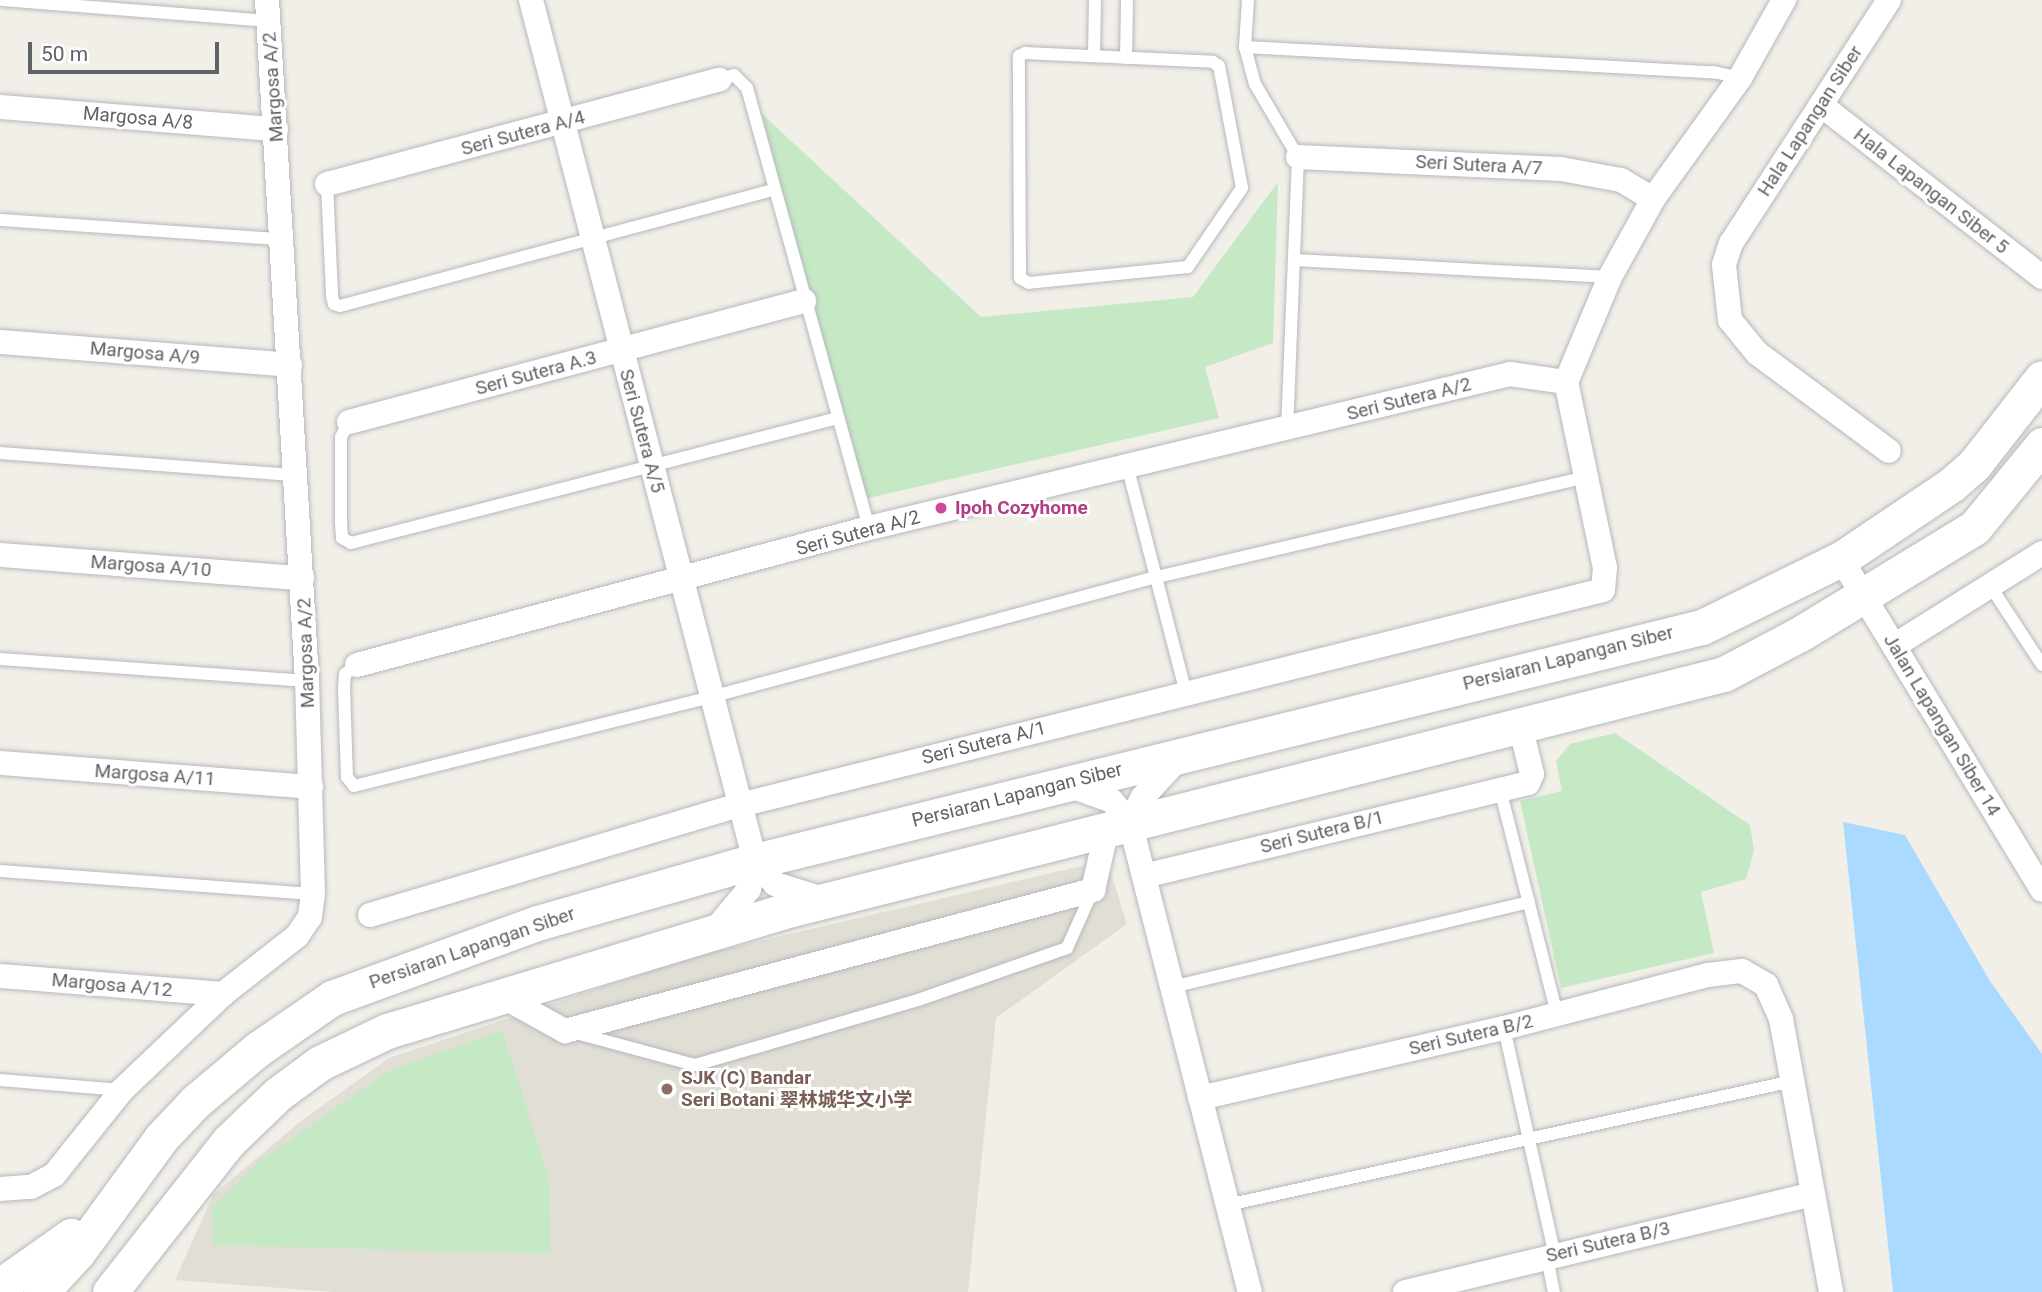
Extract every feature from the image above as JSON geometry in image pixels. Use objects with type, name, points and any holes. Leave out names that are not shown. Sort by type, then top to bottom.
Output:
[{"type":"main road","name":"Persiaran Lapangan Siber","points":[[41,1292],[78,1252],[131,1179],[195,1102],[258,1049],[332,998],[537,923],[755,861],[1702,627],[1841,559],[1974,465],[2042,378]]},
{"type":"main road","points":[[110,1292],[229,1141],[278,1094],[320,1063],[387,1031],[498,994],[827,900],[1724,674],[1864,596],[1975,527],[2042,445]]},
{"type":"main road","points":[[0,1286],[62,1245],[131,1179]]},
{"type":"main road","points":[[130,1292],[144,1250]]},
{"type":"street","name":"Seri Sutera A/5","points":[[531,0],[755,861]]},
{"type":"street","name":"Hala Lapangan Siber","points":[[1889,0],[1731,243],[1724,265],[1730,320],[1756,353],[1889,451]]},
{"type":"street","points":[[1586,477],[1566,382],[1609,277],[1653,199],[1740,78],[1780,2]]},
{"type":"street","name":"Margosa A/2","points":[[0,1189],[31,1186],[54,1175],[122,1090],[223,994],[297,936],[310,917],[313,894],[307,681],[268,10]]},
{"type":"street","name":"Seri Sutera A/4","points":[[327,184],[719,80]]},
{"type":"street","name":"Hala Lapangan Siber 5","points":[[1821,104],[2042,277]]},
{"type":"street","name":"Margosa A/8","points":[[0,107],[276,129]]},
{"type":"street","name":"Seri Sutera A/7","points":[[1298,157],[1561,169],[1621,180],[1653,199]]},
{"type":"street","name":"Seri Sutera A.3","points":[[349,422],[804,301]]},
{"type":"street","name":"Margosa A/9","points":[[0,342],[290,365]]},
{"type":"street","name":"Seri Sutera A/2","points":[[357,665],[681,581],[869,528],[1128,469],[1510,374],[1566,382]]},
{"type":"street","name":"Seri Sutera A/1","points":[[370,915],[740,805],[1603,590],[1605,568],[1586,477]]},
{"type":"street","points":[[1894,646],[2042,553]]},
{"type":"street","name":"Margosa A/10","points":[[0,555],[302,578]]},
{"type":"street","name":"Jalan Lapangan Siber 14","points":[[1841,559],[2042,890]]},
{"type":"street","name":"Seri Sutera B/1","points":[[1144,876],[1528,783],[1532,774],[1520,725]]},
{"type":"street","points":[[498,994],[565,1031],[1093,890],[1118,826],[1161,773],[1186,753]]},
{"type":"street","name":"Margosa A/11","points":[[0,763],[311,787]]},
{"type":"street","points":[[1065,783],[1112,802],[1118,826],[1144,876],[1250,1292]]},
{"type":"street","points":[[755,861],[775,884],[827,900]]},
{"type":"street","points":[[713,932],[749,889],[755,861]]},
{"type":"street","name":"Seri Sutera B/2","points":[[1200,1098],[1504,1028],[1708,975],[1742,971],[1766,985],[1781,1019],[1793,1080]]},
{"type":"street","name":"Margosa A/12","points":[[0,976],[223,994]]},
{"type":"street","points":[[1793,1080],[1830,1292]]},
{"type":"street","name":"Seri Sutera B/3","points":[[1405,1292],[1812,1194]]},
{"type":"lane","points":[[2,0],[268,10]]},
{"type":"lane","points":[[1094,56],[1095,0]]},
{"type":"lane","points":[[1126,58],[1127,0]]},
{"type":"lane","points":[[1248,0],[1245,47],[1255,84],[1298,157],[1287,430]]},
{"type":"lane","points":[[1245,47],[1714,72],[1740,78]]},
{"type":"lane","points":[[1019,56],[1126,58],[1213,62],[1219,66],[1242,188],[1188,267],[1028,284],[1020,278],[1019,56]]},
{"type":"lane","points":[[719,80],[734,75],[747,88],[869,528]]},
{"type":"lane","points":[[327,184],[332,296],[334,304],[340,306],[774,190]]},
{"type":"lane","points":[[0,220],[283,239]]},
{"type":"lane","points":[[1295,260],[1609,277]]},
{"type":"lane","points":[[349,422],[341,437],[341,523],[342,538],[351,543],[838,418]]},
{"type":"lane","points":[[0,453],[296,475]]},
{"type":"lane","points":[[1128,469],[1186,693]]},
{"type":"lane","points":[[357,665],[345,674],[344,688],[347,777],[354,786],[711,697],[1157,577],[1586,477]]},
{"type":"lane","points":[[1991,587],[2042,665]]},
{"type":"lane","points":[[0,659],[307,681]]},
{"type":"lane","points":[[1500,789],[1557,1015]]},
{"type":"lane","points":[[0,871],[313,894]]},
{"type":"lane","points":[[565,1031],[695,1065],[918,1000],[1067,948],[1093,890]]},
{"type":"lane","points":[[1172,987],[1529,902]]},
{"type":"lane","points":[[1504,1028],[1530,1138],[1551,1256],[1554,1292]]},
{"type":"lane","points":[[0,1080],[122,1090]]},
{"type":"lane","points":[[1227,1205],[1793,1080]]},
{"type":"shaded area","name":"SJK (C) Bandar Seri Botani 翠林城华文小学","points":[[1107,860],[1127,924],[996,1018],[968,1292],[332,1292],[175,1280],[213,1195],[301,1121],[389,1058],[696,956]]},
{"type":"green space","points":[[762,114],[981,317],[1193,297],[1278,182],[1273,343],[1205,367],[1219,418],[864,499],[838,418]]},
{"type":"green space","points":[[1615,733],[1750,825],[1754,851],[1746,879],[1701,892],[1714,953],[1561,988],[1520,801],[1562,791],[1556,761],[1570,744]]},
{"type":"green space","points":[[502,1030],[549,1178],[551,1254],[213,1245],[212,1207],[261,1160],[389,1071]]},
{"type":"water","points":[[1843,822],[1905,835],[1990,981],[2042,1054],[2042,1292],[1893,1292]]},
{"type":"place","name":"Ipoh Cozyhome","points":[[941,508]]},
{"type":"place","name":"SJK (C) Bandar Seri Botani 翠林城华文小学","points":[[667,1089]]}]
